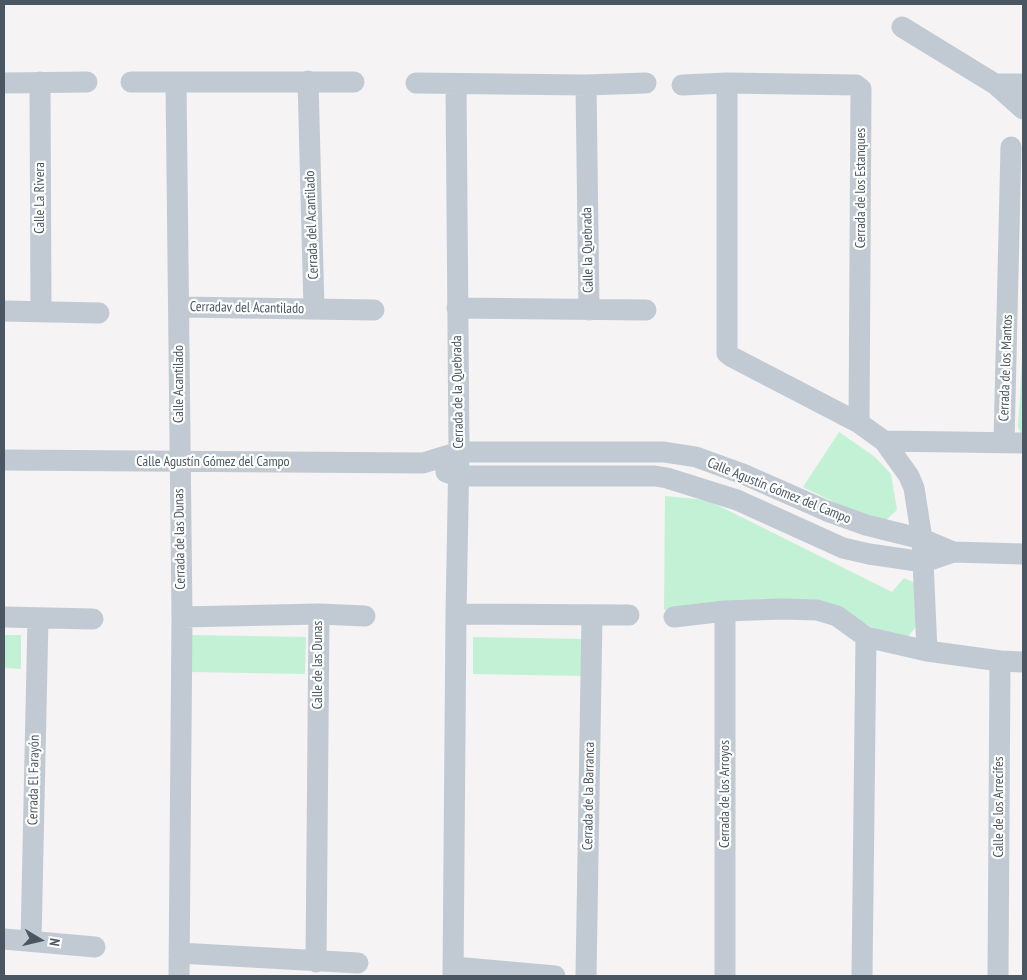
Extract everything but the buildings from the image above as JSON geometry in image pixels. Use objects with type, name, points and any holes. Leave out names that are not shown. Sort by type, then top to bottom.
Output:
[{"type":"street","points":[[902,27],[995,84],[1023,109]]},
{"type":"street","name":"Calle La Rivera","points":[[40,82],[41,311]]},
{"type":"street","points":[[4,83],[87,82]]},
{"type":"street","points":[[131,82],[354,82]]},
{"type":"street","points":[[176,82],[180,307]]},
{"type":"street","name":"Cerrada del Acantilado","points":[[308,82],[314,309]]},
{"type":"street","points":[[416,83],[586,85],[646,83]]},
{"type":"street","points":[[727,83],[727,353],[859,423],[884,441],[910,476],[914,488],[922,539],[927,651]]},
{"type":"street","points":[[456,84],[457,308]]},
{"type":"street","name":"Cerrada de los Estanques","points":[[682,84],[856,85],[861,89],[859,423]]},
{"type":"street","points":[[995,84],[1023,84]]},
{"type":"street","name":"Calle la Quebrada","points":[[457,308],[589,310],[586,85]]},
{"type":"street","name":"Cerrada de los Mantos","points":[[884,441],[1014,442],[1016,302],[1012,147]]},
{"type":"street","name":"Cerradav del Acantilado","points":[[180,307],[314,309]]},
{"type":"street","name":"Calle Acantilado","points":[[179,462],[180,307]]},
{"type":"street","name":"Cerrada de la Quebrada","points":[[457,308],[458,476]]},
{"type":"street","points":[[314,309],[374,310]]},
{"type":"street","points":[[589,310],[646,310]]},
{"type":"street","points":[[4,311],[99,312]]},
{"type":"street","name":"Calle Agustín Gómez del Campo","points":[[4,460],[423,463],[459,452],[664,452],[696,458],[743,474],[836,515],[866,525],[922,539],[953,552]]},
{"type":"street","name":"Cerrada de las Dunas","points":[[179,462],[182,617]]},
{"type":"street","name":"Calle Agustín Gómez del Campo","points":[[423,463],[458,476],[655,476],[682,481],[737,500],[843,548],[869,554],[924,562],[953,552],[1023,554]]},
{"type":"street","points":[[737,500],[743,474]]},
{"type":"street","points":[[458,476],[453,972],[555,976]]},
{"type":"street","points":[[674,616],[725,611],[816,610],[837,616],[866,637],[927,651],[1000,661],[1023,662]]},
{"type":"street","name":"Cerrada de los Arroyos","points":[[725,611],[725,976]]},
{"type":"street","points":[[319,614],[364,616]]},
{"type":"street","name":"Calle de las Dunas","points":[[182,617],[319,614],[316,962]]},
{"type":"street","points":[[456,614],[629,615]]},
{"type":"street","name":"Cerrada de la Barranca","points":[[586,976],[592,616]]},
{"type":"street","points":[[4,617],[93,619]]},
{"type":"street","points":[[179,976],[182,617]]},
{"type":"street","name":"Cerrada El Farayón","points":[[30,941],[38,618]]},
{"type":"street","points":[[862,976],[866,637]]},
{"type":"street","name":"Calle de los Arrecifes","points":[[998,976],[1000,661]]},
{"type":"street","points":[[4,939],[94,947]]},
{"type":"street","points":[[179,953],[358,963]]},
{"type":"green space","points":[[1023,344],[1023,438],[1018,427]]},
{"type":"green space","points":[[839,432],[875,457],[891,474],[897,510],[886,520],[850,510],[803,487]]},
{"type":"green space","points":[[665,496],[707,500],[892,592],[904,578],[915,583],[918,596],[915,628],[906,639],[894,639],[864,623],[811,601],[767,599],[664,610]]},
{"type":"green space","points":[[4,635],[21,635],[21,669],[4,668]]},
{"type":"green space","points":[[191,635],[306,637],[305,674],[191,672]]},
{"type":"green space","points":[[473,637],[584,639],[584,676],[473,674]]}]
